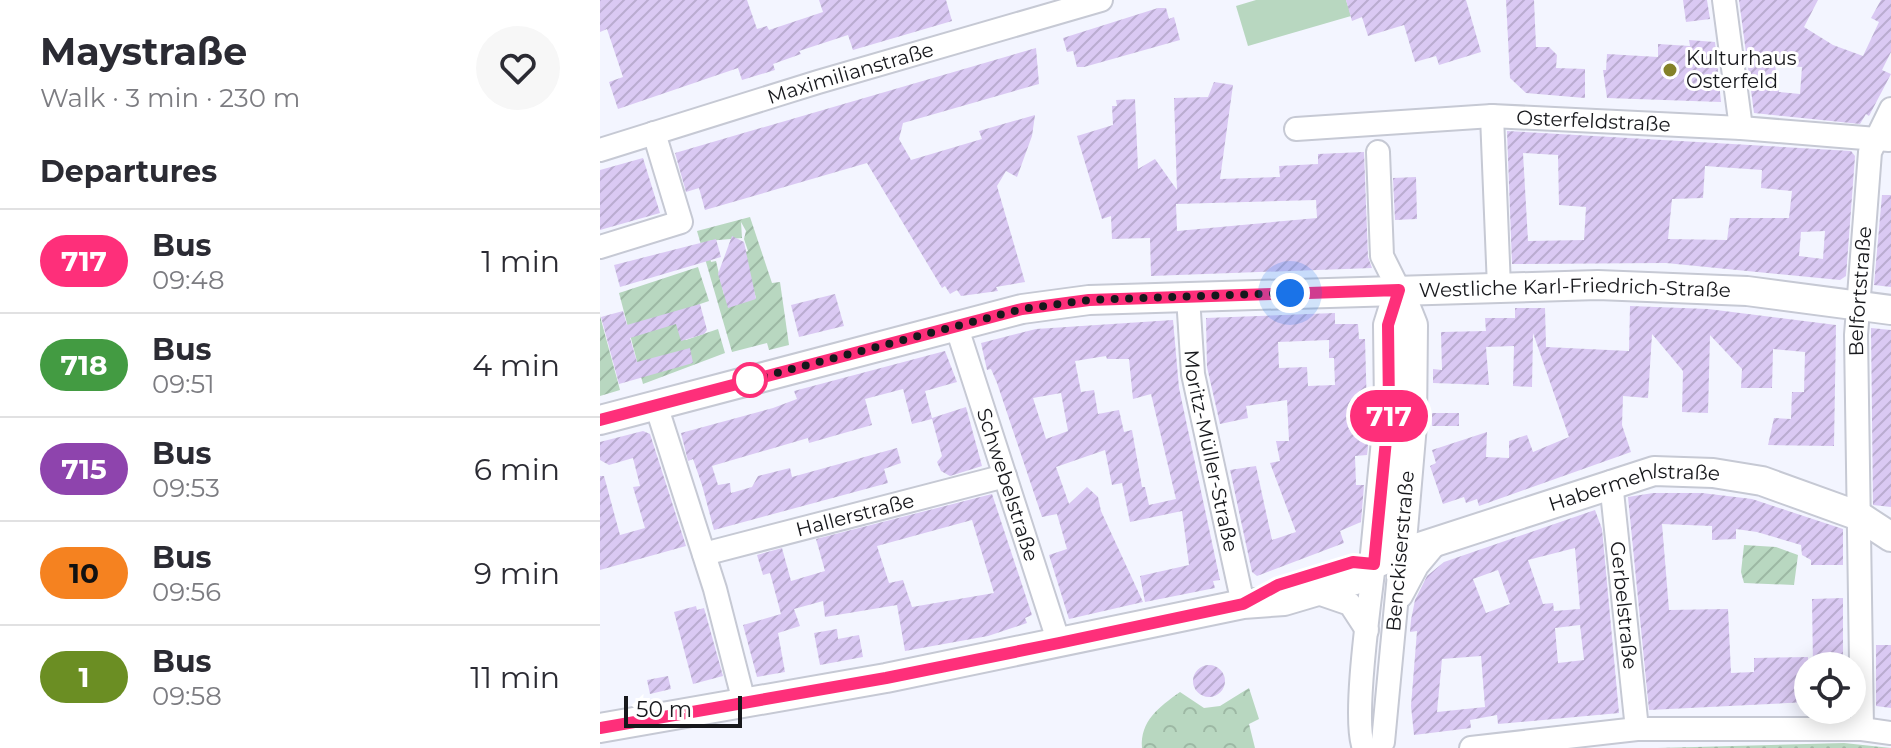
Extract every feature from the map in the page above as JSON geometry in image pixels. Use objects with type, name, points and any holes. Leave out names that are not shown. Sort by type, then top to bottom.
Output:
[{"type":"main road","name":"Westliche Karl-Friedrich-Straße","points":[[600,420],[956,325],[1022,309],[1089,300],[1499,287],[1674,287],[1747,291],[1891,310]]},
{"type":"main road","name":"Benckiserstraße","points":[[1399,290],[1413,325],[1412,425],[1401,553]]},
{"type":"main road","name":"Benckiserstraße","points":[[1374,564],[1389,409],[1388,325],[1399,290]]},
{"type":"main road","name":"Habermehlstraße","points":[[600,728],[1059,643],[1243,604],[1284,601],[1318,593],[1355,580],[1374,564],[1401,553],[1611,482],[1654,471],[1713,473],[1762,481],[1859,516],[1891,537]]},
{"type":"main road","points":[[1406,504],[1418,520],[1445,539]]},
{"type":"main road","name":"Habermehlstraße","points":[[1243,604],[1278,585],[1353,562],[1374,564]]},
{"type":"street","name":"Maximilianstraße","points":[[600,150],[1048,7],[1101,0]]},
{"type":"street","points":[[1724,0],[1741,128]]},
{"type":"street","name":"Belfortstraße","points":[[1862,729],[1858,306],[1870,152],[1883,140],[1891,109]]},
{"type":"street","points":[[1492,116],[1499,287]]},
{"type":"street","name":"Osterfeldstraße","points":[[1296,129],[1492,116],[1741,128],[1883,140]]},
{"type":"street","points":[[600,247],[681,222],[654,133]]},
{"type":"street","points":[[1378,152],[1382,256],[1399,290]]},
{"type":"street","name":"Moritz-Müller-Straße","points":[[1188,297],[1193,374],[1243,604]]},
{"type":"street","name":"Schwebelstraße","points":[[956,325],[1059,643]]},
{"type":"street","points":[[656,405],[704,554],[744,702]]},
{"type":"street","name":"Hallerstraße","points":[[704,554],[1005,476]]},
{"type":"street","points":[[1814,498],[1849,489],[1859,477]]},
{"type":"street","name":"Gerbelstraße","points":[[1611,482],[1637,729]]},
{"type":"street","points":[[1395,608],[1417,566],[1445,539]]},
{"type":"street","name":"Benckiserstraße","points":[[1379,748],[1383,742],[1401,553]]},
{"type":"street","name":"Benckiserstraße","points":[[1364,748],[1360,740],[1374,564]]},
{"type":"street","points":[[1318,593],[1350,604],[1367,630]]},
{"type":"street","points":[[1471,748],[1637,729],[1862,729],[1891,733]]},
{"type":"green space","points":[[1256,0],[1346,0],[1351,16],[1248,46],[1236,6]]},
{"type":"green space","points":[[750,217],[772,283],[780,282],[789,345],[769,350],[767,343],[732,352],[697,231]],"holes":[[[741,222],[746,231],[744,239],[748,251],[743,253],[756,298],[724,295],[716,261],[711,262],[707,241],[742,238]]]},
{"type":"green space","points":[[698,267],[709,301],[700,304],[683,337],[686,340],[718,329],[725,353],[643,384],[619,293]]},
{"type":"green space","points":[[600,316],[620,390],[600,396]]},
{"type":"green space","points":[[1744,545],[1776,547],[1798,555],[1794,585],[1744,583],[1741,572]]},
{"type":"green space","points":[[1249,688],[1259,719],[1249,724],[1255,748],[1142,748],[1148,722],[1158,709],[1180,692],[1204,708],[1220,706]]},
{"type":"green space","points":[[1844,743],[1891,748],[1657,748]]},
{"type":"building","points":[[600,0],[747,0],[757,29],[767,26],[769,30],[823,12],[819,0],[946,0],[952,21],[853,50],[848,35],[799,51],[801,54],[773,64],[775,70],[742,80],[738,68],[618,109],[609,82],[623,77],[607,29],[600,32]]},
{"type":"building","points":[[1346,0],[1466,0],[1481,52],[1439,65],[1436,56],[1415,62],[1404,25],[1368,36],[1362,17],[1352,21]]},
{"type":"building","points":[[1506,0],[1534,0],[1536,47],[1549,47],[1557,55],[1556,68],[1585,69],[1585,98],[1526,93],[1510,78]]},
{"type":"building","points":[[1683,0],[1707,0],[1710,19],[1686,22]]},
{"type":"building","points":[[1739,0],[1818,0],[1804,27],[1833,45],[1863,56],[1879,22],[1871,18],[1881,0],[1891,0],[1891,52],[1882,70],[1891,74],[1869,116],[1866,114],[1860,124],[1754,113]],"holes":[[[1775,65],[1802,67],[1800,94],[1779,92]]]},
{"type":"building","points":[[1166,8],[1169,19],[1174,17],[1180,40],[1084,67],[1077,67],[1073,51],[1067,52],[1063,38]]},
{"type":"building","points":[[1689,40],[1715,42],[1721,102],[1607,98],[1603,70],[1606,70],[1607,54],[1658,57],[1658,44],[1690,46]]},
{"type":"building","points":[[1036,48],[1039,84],[903,123],[899,139],[911,160],[982,139],[979,131],[1035,115],[1032,136],[1017,177],[1006,171],[997,186],[1025,282],[996,287],[998,291],[961,296],[957,290],[950,294],[945,286],[942,288],[867,163],[705,210],[699,188],[686,192],[675,153]]},
{"type":"building","points":[[1214,82],[1233,85],[1220,179],[1280,177],[1279,166],[1318,164],[1318,154],[1364,152],[1368,257],[1372,268],[1151,276],[1150,238],[1112,239],[1111,216],[1102,219],[1077,136],[1113,125],[1112,106],[1117,106],[1116,100],[1135,99],[1138,169],[1155,159],[1177,190],[1174,98],[1208,97]],"holes":[[[1316,200],[1317,218],[1177,231],[1176,204]]]},
{"type":"building","points":[[1507,131],[1851,151],[1855,156],[1846,276],[1840,280],[1666,263],[1512,264]],"holes":[[[1523,153],[1558,155],[1559,205],[1586,207],[1584,240],[1528,241]],[[1705,166],[1762,170],[1761,188],[1792,191],[1789,218],[1730,218],[1727,240],[1668,239],[1672,199],[1703,198]],[[1825,231],[1823,259],[1799,256],[1801,232]]]},
{"type":"building","points":[[643,158],[660,213],[600,230],[600,170]]},
{"type":"building","points":[[1416,177],[1417,219],[1395,220],[1393,178]]},
{"type":"building","points":[[1882,195],[1891,195],[1891,287],[1874,285]]},
{"type":"building","points":[[732,236],[744,242],[756,299],[728,308],[718,274]]},
{"type":"building","points":[[716,239],[721,257],[620,287],[614,265]]},
{"type":"building","points":[[835,294],[844,326],[799,337],[791,305]]},
{"type":"building","points":[[700,304],[707,330],[704,334],[681,341],[676,324],[630,338],[637,362],[690,348],[693,363],[619,384],[601,317],[623,311],[627,325]]},
{"type":"building","points":[[1630,306],[1708,309],[1836,325],[1834,446],[1768,445],[1774,418],[1791,419],[1792,392],[1804,392],[1805,352],[1773,349],[1772,388],[1741,388],[1742,369],[1710,335],[1708,413],[1682,412],[1683,371],[1652,334],[1648,398],[1623,396],[1622,425],[1631,452],[1479,506],[1477,499],[1466,503],[1464,497],[1443,504],[1430,466],[1436,463],[1432,450],[1487,432],[1486,457],[1509,458],[1509,441],[1527,435],[1533,452],[1569,437],[1533,333],[1532,387],[1513,386],[1514,346],[1486,347],[1489,385],[1433,383],[1433,369],[1442,370],[1441,332],[1486,331],[1485,318],[1515,318],[1515,308],[1545,308],[1546,347],[1629,351]]},
{"type":"building","points":[[1335,313],[1335,324],[1358,324],[1359,339],[1365,339],[1368,447],[1367,455],[1355,456],[1356,485],[1364,485],[1361,522],[1340,531],[1344,543],[1257,576],[1252,572],[1230,470],[1256,466],[1272,540],[1296,532],[1270,463],[1280,461],[1276,441],[1289,441],[1287,400],[1246,406],[1248,418],[1220,424],[1207,367],[1206,318]],"holes":[[[1329,340],[1329,358],[1334,358],[1335,385],[1308,386],[1307,367],[1279,368],[1278,342]]]},
{"type":"building","points":[[1173,320],[1179,388],[1220,580],[1213,581],[1215,588],[1145,602],[1140,576],[1189,565],[1182,511],[1130,522],[1122,483],[1112,485],[1105,450],[1056,467],[1069,504],[1087,487],[1098,497],[1101,511],[1143,602],[1069,619],[1049,555],[1067,549],[1057,514],[1042,517],[997,383],[991,369],[987,370],[981,343],[1036,329]],"holes":[[[1106,356],[1107,359],[1129,359],[1133,399],[1151,394],[1176,499],[1149,505],[1145,487],[1142,487],[1132,430],[1124,432],[1119,410],[1098,414],[1094,390],[1081,392],[1075,361]],[[1061,393],[1068,431],[1046,439],[1033,398]]]},
{"type":"building","points":[[1871,328],[1891,330],[1891,507],[1873,505]]},
{"type":"building","points":[[945,351],[957,382],[925,391],[932,418],[966,407],[982,466],[950,476],[941,471],[937,462],[942,456],[932,419],[912,424],[903,389],[865,399],[872,425],[809,443],[808,438],[712,466],[718,485],[730,483],[731,493],[752,487],[758,476],[790,468],[792,477],[897,448],[901,463],[884,469],[888,483],[714,530],[702,485],[693,459],[688,461],[681,433],[773,408],[797,399],[794,391]]},
{"type":"building","points":[[1432,413],[1459,413],[1459,426],[1432,426]]},
{"type":"building","points":[[643,431],[650,434],[686,546],[600,570],[600,476],[604,476],[620,535],[645,528],[633,487],[640,486],[633,458],[609,465],[600,460],[600,442]]},
{"type":"building","points":[[1653,493],[1702,493],[1752,499],[1843,529],[1843,565],[1811,565],[1811,560],[1802,555],[1801,545],[1757,532],[1736,529],[1736,539],[1712,540],[1712,526],[1662,524],[1669,610],[1728,609],[1731,673],[1754,672],[1754,658],[1794,657],[1794,703],[1649,710],[1628,497]]},
{"type":"building","points":[[992,494],[1032,615],[1025,618],[1027,623],[988,636],[905,651],[897,605],[825,617],[823,601],[794,609],[800,626],[778,633],[785,672],[757,677],[743,625],[781,614],[770,573],[763,575],[757,555],[782,548],[791,581],[825,571],[816,539]],"holes":[[[972,520],[994,593],[912,607],[903,580],[889,583],[877,546]]]},
{"type":"building","points":[[1595,510],[1602,529],[1619,713],[1498,724],[1497,715],[1470,720],[1471,728],[1414,735],[1411,706],[1417,631],[1410,632],[1411,620],[1415,600],[1427,576],[1444,562]],"holes":[[[1575,548],[1580,609],[1554,611],[1553,603],[1543,604],[1528,560]],[[1498,570],[1510,604],[1486,613],[1473,579]],[[1580,625],[1584,660],[1558,663],[1555,628]],[[1481,656],[1485,707],[1437,712],[1442,659]]]},
{"type":"building","points":[[1843,598],[1843,652],[1813,652],[1812,599]]},
{"type":"building","points":[[696,606],[697,610],[704,608],[723,676],[693,684],[674,612]]},
{"type":"building","points":[[837,629],[838,639],[859,635],[863,657],[820,665],[814,633]]},
{"type":"building","points":[[1876,645],[1891,645],[1891,708],[1876,706]]},
{"type":"building","points":[[1209,665],[1220,670],[1225,681],[1220,692],[1209,697],[1198,692],[1193,681],[1198,670]]},
{"type":"building","points":[[668,676],[671,689],[650,694],[647,680]]},
{"type":"bus line","name":"717","points":[[600,420],[1022,309],[1089,300],[1399,290],[1388,325],[1389,409],[1374,564],[1353,562],[1278,585],[1243,604],[1059,643],[886,678],[600,728]]},
{"type":"place","name":"Kulturhaus Osterfeld","points":[[1670,70]]},
{"type":"route","points":[[750,380],[1022,309],[1089,300],[1290,293]]}]
